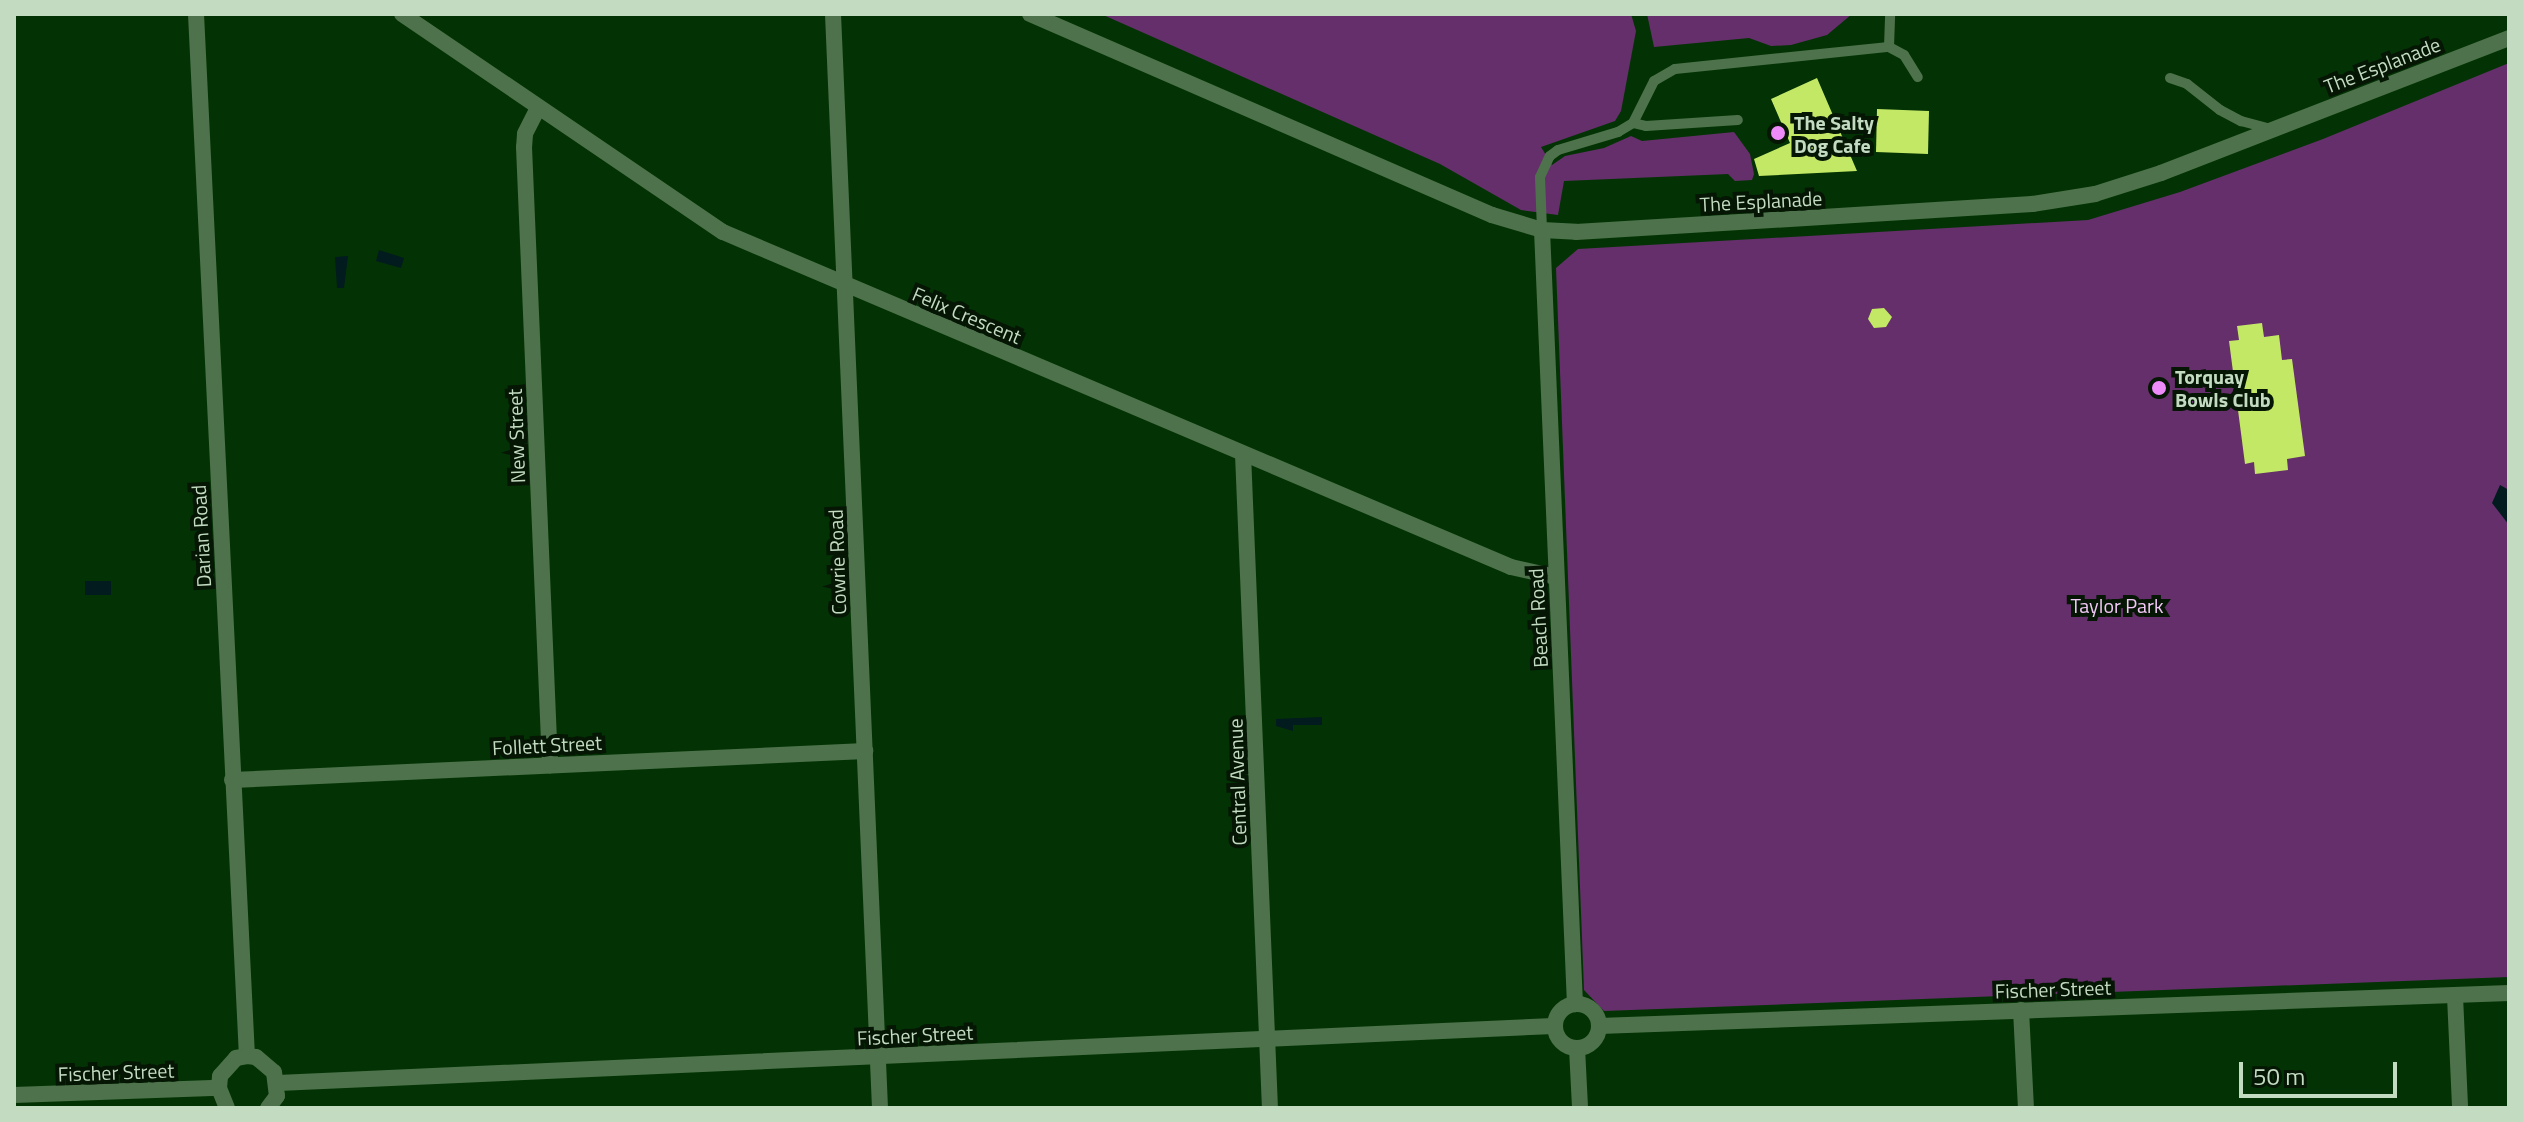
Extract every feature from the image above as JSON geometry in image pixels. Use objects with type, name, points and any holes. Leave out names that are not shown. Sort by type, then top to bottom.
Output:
[{"type":"street","name":"Darian Road","points":[[196,14],[247,1056]]},
{"type":"street","name":"Felix Crescent","points":[[402,14],[723,232],[1511,567],[1556,577]]},
{"type":"street","name":"Cowrie Road","points":[[833,14],[880,1108]]},
{"type":"street","name":"The Esplanade","points":[[1030,14],[1492,215],[1542,230],[1576,232],[2065,199],[2127,185],[2509,38]]},
{"type":"street","name":"New Street","points":[[538,108],[525,134],[524,147],[550,765]]},
{"type":"street","name":"Beach Road","points":[[1542,230],[1575,1004]]},
{"type":"street","name":"Central Avenue","points":[[1243,454],[1270,1108]]},
{"type":"street","name":"Follett Street","points":[[232,780],[865,751]]},
{"type":"street","name":"Fischer Street","points":[[1599,1026],[2509,993]]},
{"type":"street","points":[[2455,996],[2460,1108]]},
{"type":"street","points":[[1575,1004],[1592,1009],[1599,1026],[1594,1042],[1577,1048],[1562,1043],[1554,1026],[1560,1010],[1575,1004]]},
{"type":"street","points":[[2021,1010],[2026,1108]]},
{"type":"street","name":"Fischer Street","points":[[278,1083],[1554,1026]]},
{"type":"street","points":[[1577,1048],[1580,1108]]},
{"type":"street","points":[[227,1108],[219,1088],[225,1067],[236,1058],[247,1056],[268,1064],[278,1083],[277,1096],[268,1108]]},
{"type":"street","name":"Fischer Street","points":[[14,1095],[219,1088]]},
{"type":"lane","points":[[1889,47],[1890,14]]},
{"type":"lane","points":[[1542,230],[1540,177],[1550,156],[1558,150],[1618,132],[1633,123],[1654,81],[1675,69],[1889,47],[1904,55],[1918,77]]},
{"type":"lane","points":[[2170,78],[2187,84],[2220,110],[2271,129]]},
{"type":"lane","points":[[1633,123],[1646,126],[1738,120]]},
{"type":"green space","points":[[1101,14],[1631,14],[1636,31],[1621,111],[1615,121],[1541,147],[1552,165],[1565,156],[1604,148],[1631,136],[1642,141],[1734,132],[1750,154],[1754,174],[1752,180],[1735,181],[1728,174],[1564,181],[1558,215],[1521,210],[1440,164]]},
{"type":"green space","points":[[1647,14],[1852,14],[1827,35],[1791,45],[1771,46],[1749,38],[1654,47]]},
{"type":"green space","name":"Taylor Park","points":[[2509,63],[2509,977],[1604,1011],[1584,990],[1556,268],[1578,249],[2088,220],[2180,192],[2323,139]]},
{"type":"water","points":[[379,250],[404,258],[401,268],[376,261]]},
{"type":"water","points":[[348,256],[344,288],[337,288],[335,257]]},
{"type":"water","points":[[2500,485],[2509,490],[2509,525],[2492,503]]},
{"type":"water","points":[[85,581],[111,581],[111,595],[85,595]]},
{"type":"water","points":[[1322,717],[1322,725],[1293,725],[1293,731],[1276,726],[1276,719]]},
{"type":"building","points":[[1817,78],[1857,171],[1759,176],[1754,159],[1790,143],[1771,99]]},
{"type":"building","points":[[1877,109],[1929,111],[1928,154],[1876,152]]},
{"type":"building","points":[[1884,308],[1892,317],[1886,327],[1874,328],[1868,319],[1872,309]]},
{"type":"building","points":[[2262,323],[2264,337],[2279,335],[2282,360],[2292,359],[2305,456],[2287,459],[2288,470],[2255,474],[2254,462],[2245,464],[2229,341],[2239,340],[2237,326]]},
{"type":"place","name":"The Salty Dog Cafe","points":[[1778,133]]},
{"type":"place","name":"Torquay Bowls Club","points":[[2159,388]]}]
